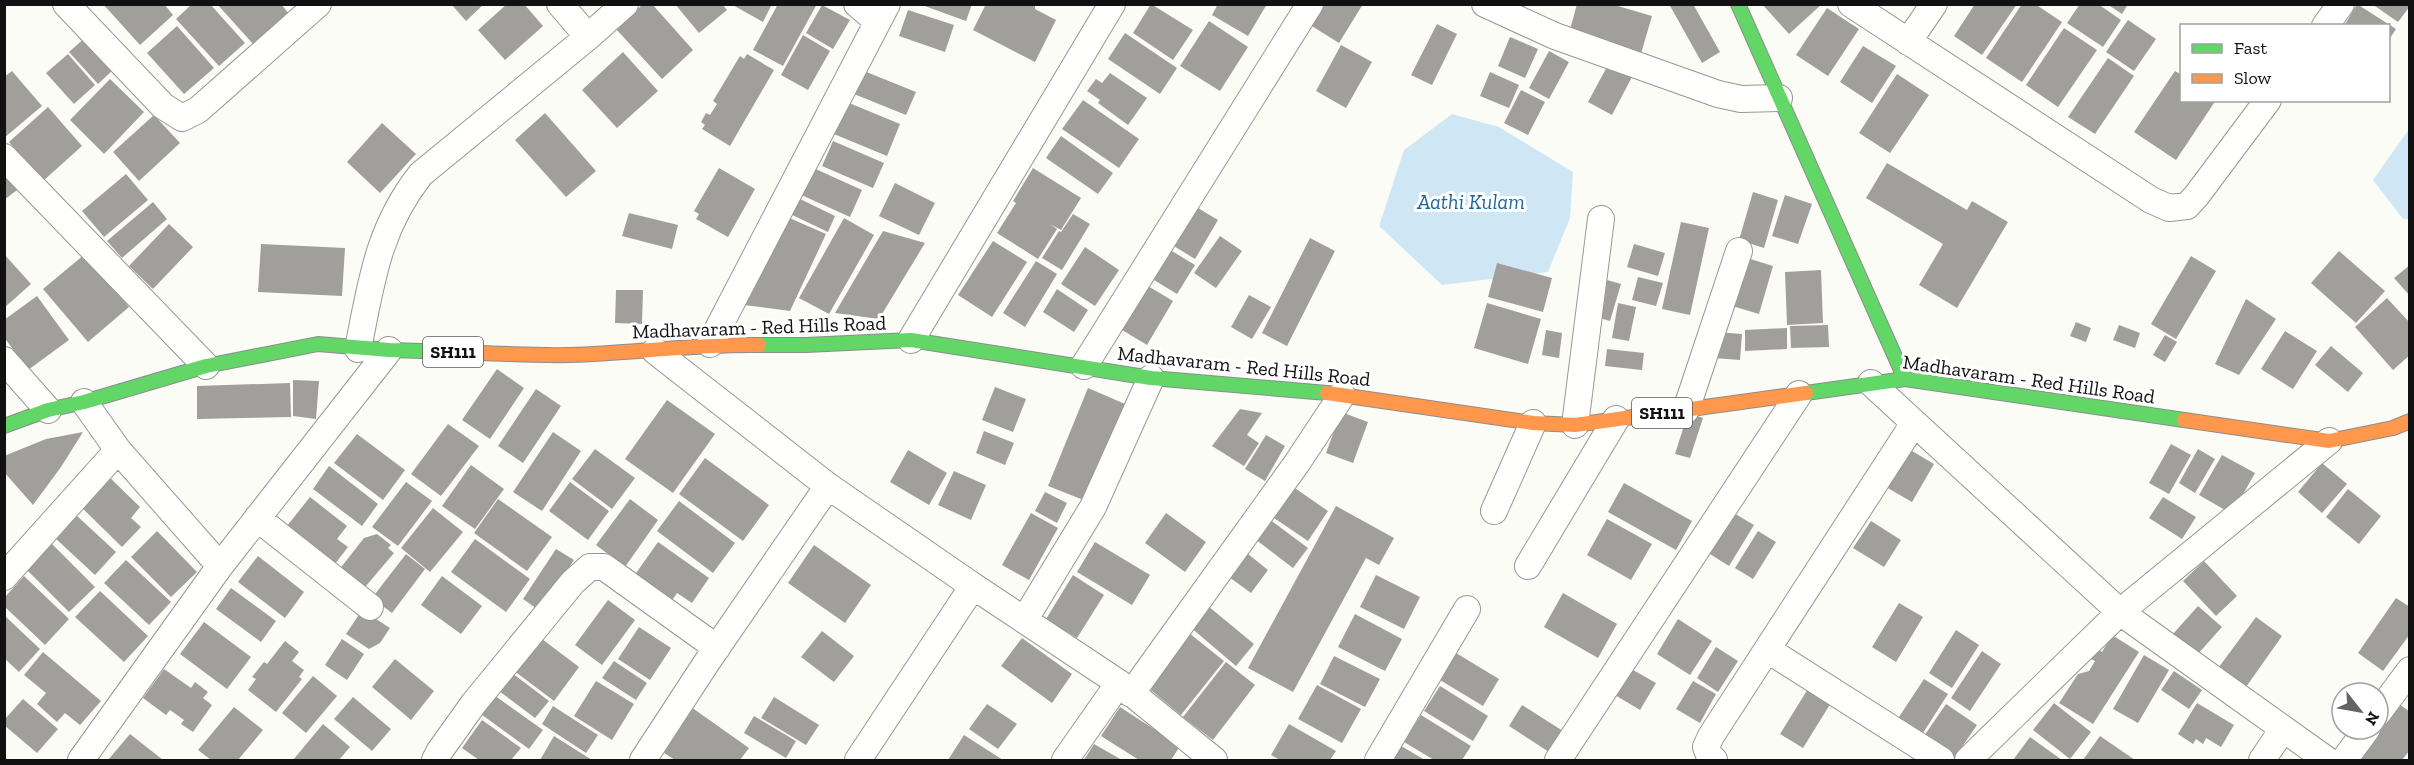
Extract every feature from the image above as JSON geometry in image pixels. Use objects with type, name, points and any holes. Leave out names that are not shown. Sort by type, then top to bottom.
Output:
[{"type":"main road","points":[[1738,4],[1905,379]]},
{"type":"main road","name":"Madhavaram - Red Hills Road","points":[[4,426],[48,410],[84,402],[206,366],[318,345],[358,349],[568,355],[655,351],[711,344],[806,345],[911,340],[1151,378],[1243,384],[1342,395],[1533,423],[1575,425],[1905,379],[2329,441],[2393,428],[2409,421]]},
{"type":"street","points":[[66,4],[163,106],[182,118],[198,110],[318,4]]},
{"type":"street","points":[[560,4],[588,37]]},
{"type":"street","points":[[358,349],[375,263],[405,195],[421,174],[625,4]]},
{"type":"street","points":[[711,344],[882,13],[857,4]]},
{"type":"street","points":[[911,340],[1112,4]]},
{"type":"street","points":[[1084,366],[1310,4]]},
{"type":"street","points":[[1485,4],[1555,36],[1718,93],[1741,99],[1779,98]]},
{"type":"street","points":[[1851,4],[2151,200],[2169,208],[2187,206],[2266,102]]},
{"type":"street","points":[[1908,42],[1934,4]]},
{"type":"street","points":[[2326,24],[2341,4]]},
{"type":"street","points":[[4,157],[206,366]]},
{"type":"street","points":[[1575,425],[1601,219]]},
{"type":"street","points":[[1686,410],[1739,250]]},
{"type":"street","points":[[81,760],[220,566],[389,350]]},
{"type":"street","points":[[655,351],[828,486],[1125,689],[1214,760]]},
{"type":"street","points":[[4,360],[48,410]]},
{"type":"street","points":[[1025,619],[1093,507],[1151,378]]},
{"type":"street","points":[[1871,383],[2120,612],[2327,760]]},
{"type":"street","points":[[1558,760],[1799,394]]},
{"type":"street","points":[[1065,760],[1125,689],[1297,463],[1342,395]]},
{"type":"street","points":[[84,402],[118,450],[220,566]]},
{"type":"street","points":[[1528,566],[1616,419]]},
{"type":"street","points":[[1494,511],[1533,423]]},
{"type":"street","points":[[1714,760],[1706,747],[1914,423]]},
{"type":"street","points":[[1968,760],[2120,612],[2329,441]]},
{"type":"street","points":[[4,577],[118,450]]},
{"type":"street","points":[[644,760],[717,648],[828,486]]},
{"type":"street","points":[[257,518],[370,607]]},
{"type":"street","points":[[435,760],[438,752],[474,703],[573,582],[590,567],[604,567],[717,648]]},
{"type":"street","points":[[858,760],[973,586]]},
{"type":"street","points":[[1378,760],[1467,609]]},
{"type":"street","points":[[1768,650],[1941,760]]},
{"type":"street","points":[[2390,696],[2409,670]]},
{"type":"street","points":[[2262,760],[2283,729]]},
{"type":"street","points":[[2344,760],[2358,741]]},
{"type":"water","name":"Aathi Kulam","points":[[1452,114],[1499,127],[1573,172],[1570,218],[1548,272],[1442,285],[1379,226],[1404,150]]},
{"type":"water","points":[[2409,129],[2409,219],[2403,219],[2373,180]]},
{"type":"building","points":[[103,4],[164,4],[173,15],[140,45]]},
{"type":"building","points":[[192,4],[210,4],[245,43],[219,66],[176,19]]},
{"type":"building","points":[[217,4],[281,4],[289,14],[254,45]]},
{"type":"building","points":[[451,4],[484,4],[466,21]]},
{"type":"building","points":[[507,4],[524,4],[543,26],[505,60],[478,30]]},
{"type":"building","points":[[643,4],[652,4],[693,50],[662,79],[616,29]]},
{"type":"building","points":[[675,4],[722,4],[727,10],[699,33]]},
{"type":"building","points":[[731,4],[772,4],[763,22]]},
{"type":"building","points":[[778,4],[817,4],[783,66],[753,50]]},
{"type":"building","points":[[919,4],[972,4],[966,21]]},
{"type":"building","points":[[986,4],[1035,4],[1035,9],[1056,20],[1035,62],[973,30]]},
{"type":"building","points":[[1151,4],[1193,30],[1173,60],[1133,33]]},
{"type":"building","points":[[1218,4],[1267,4],[1248,36],[1212,15]]},
{"type":"building","points":[[1319,4],[1363,4],[1339,43],[1307,23]]},
{"type":"building","points":[[1577,4],[1611,4],[1652,16],[1640,57],[1568,37]]},
{"type":"building","points":[[1669,4],[1693,4],[1720,52],[1702,63]]},
{"type":"building","points":[[1762,4],[1822,4],[1789,34]]},
{"type":"building","points":[[1975,4],[2017,4],[1982,55],[1954,36]]},
{"type":"building","points":[[2022,4],[2035,4],[2062,22],[2022,82],[1986,58]]},
{"type":"building","points":[[2080,4],[2098,4],[2121,20],[2103,47],[2067,23]]},
{"type":"building","points":[[2107,4],[2128,4],[2122,14]]},
{"type":"building","points":[[2357,4],[2388,24],[2345,24]]},
{"type":"building","points":[[2372,4],[2410,4],[2410,6],[2398,22]]},
{"type":"building","points":[[822,5],[850,20],[833,49],[806,33]]},
{"type":"building","points":[[1827,8],[1859,29],[1828,76],[1796,55]]},
{"type":"building","points":[[908,10],[954,25],[945,52],[899,36]]},
{"type":"building","points":[[2128,20],[2156,39],[2134,71],[2106,52]]},
{"type":"building","points":[[1209,21],[1248,47],[1220,91],[1180,66]]},
{"type":"building","points":[[1437,24],[1457,34],[1432,85],[1411,75]]},
{"type":"building","points":[[2390,25],[2396,29],[2390,38]]},
{"type":"building","points":[[177,26],[214,68],[184,94],[147,53]]},
{"type":"building","points":[[2064,28],[2097,50],[2058,107],[2026,85]]},
{"type":"building","points":[[1125,33],[1177,68],[1160,94],[1108,59]]},
{"type":"building","points":[[803,35],[830,51],[808,90],[781,75]]},
{"type":"building","points":[[87,36],[115,68],[98,84],[69,52]]},
{"type":"building","points":[[1510,37],[1538,49],[1525,78],[1498,66]]},
{"type":"building","points":[[1341,45],[1372,62],[1346,108],[1316,91]]},
{"type":"building","points":[[1863,46],[1896,66],[1872,103],[1840,82]]},
{"type":"building","points":[[1549,51],[1569,62],[1549,99],[1529,88]]},
{"type":"building","points":[[623,52],[658,91],[617,128],[582,90]]},
{"type":"building","points":[[68,54],[95,85],[74,104],[46,73]]},
{"type":"building","points":[[747,54],[774,70],[730,146],[702,129],[705,125],[701,122],[706,113],[710,115],[717,104],[713,101],[740,56],[744,59]]},
{"type":"building","points":[[2108,58],[2134,76],[2095,134],[2068,117]]},
{"type":"building","points":[[1609,63],[1633,75],[1612,115],[1588,102]]},
{"type":"building","points":[[12,71],[42,106],[4,138],[4,77]]},
{"type":"building","points":[[864,71],[916,92],[906,115],[854,94]]},
{"type":"building","points":[[2175,71],[2180,74],[2180,102],[2215,102],[2176,160],[2134,132]]},
{"type":"building","points":[[1490,72],[1519,85],[1509,108],[1480,96]]},
{"type":"building","points":[[1110,73],[1147,98],[1128,125],[1098,103],[1100,100],[1087,91],[1096,79],[1102,83]]},
{"type":"building","points":[[1897,74],[1929,95],[1890,153],[1859,133]]},
{"type":"building","points":[[110,79],[144,112],[104,154],[70,120]]},
{"type":"building","points":[[1521,90],[1545,102],[1528,135],[1504,123]]},
{"type":"building","points":[[842,100],[900,124],[887,156],[829,132]]},
{"type":"building","points":[[1083,100],[1139,139],[1119,168],[1062,129]]},
{"type":"building","points":[[48,107],[82,146],[43,181],[9,142]]},
{"type":"building","points":[[545,113],[596,171],[566,197],[515,140]]},
{"type":"building","points":[[154,115],[180,143],[139,181],[113,152]]},
{"type":"building","points":[[382,123],[416,154],[380,193],[347,162]]},
{"type":"building","points":[[1061,136],[1113,173],[1098,194],[1046,158]]},
{"type":"building","points":[[833,141],[884,163],[873,188],[822,166]]},
{"type":"building","points":[[1887,163],[1967,210],[1972,201],[2008,222],[1957,308],[1919,285],[1943,244],[1866,198]]},
{"type":"building","points":[[809,166],[862,190],[850,217],[797,193]]},
{"type":"building","points":[[4,167],[21,187],[4,200]]},
{"type":"building","points":[[719,168],[755,189],[728,237],[696,219],[699,214],[694,211]]},
{"type":"building","points":[[1033,168],[1081,198],[1061,230],[1050,224],[1057,229],[1038,259],[997,233],[1016,203],[1013,201]]},
{"type":"building","points":[[126,174],[148,200],[104,237],[82,211]]},
{"type":"building","points":[[895,183],[935,203],[919,235],[879,216]]},
{"type":"building","points":[[1753,192],[1778,200],[1764,248],[1739,240]]},
{"type":"building","points":[[1785,195],[1812,204],[1798,244],[1772,236]]},
{"type":"building","points":[[796,197],[835,216],[828,232],[788,213]]},
{"type":"building","points":[[153,202],[167,219],[122,258],[107,241]]},
{"type":"building","points":[[1193,205],[1218,220],[1195,259],[1169,243]]},
{"type":"building","points":[[629,213],[678,225],[672,249],[622,236]]},
{"type":"building","points":[[1073,214],[1090,224],[1062,270],[1042,258]]},
{"type":"building","points":[[785,216],[826,234],[790,311],[744,305]]},
{"type":"building","points":[[844,218],[874,235],[829,314],[799,298]]},
{"type":"building","points":[[1681,222],[1709,228],[1690,315],[1662,309]]},
{"type":"building","points":[[169,224],[193,247],[153,289],[129,266]]},
{"type":"building","points":[[883,231],[925,243],[879,319],[835,313]]},
{"type":"building","points":[[1220,236],[1242,251],[1216,288],[1194,273]]},
{"type":"building","points":[[1310,238],[1335,251],[1287,346],[1262,333]]},
{"type":"building","points":[[993,241],[1027,262],[992,317],[958,295]]},
{"type":"building","points":[[261,244],[345,248],[342,296],[258,292]]},
{"type":"building","points":[[1634,244],[1665,253],[1658,276],[1627,267]]},
{"type":"building","points":[[1085,247],[1119,270],[1095,306],[1061,284]]},
{"type":"building","points":[[1167,248],[1195,265],[1177,294],[1149,277]]},
{"type":"building","points":[[2339,251],[2385,291],[2356,323],[2311,283]]},
{"type":"building","points":[[4,254],[31,284],[4,308]]},
{"type":"building","points":[[85,254],[129,307],[88,342],[43,289]]},
{"type":"building","points":[[2191,256],[2216,271],[2176,339],[2151,324]]},
{"type":"building","points":[[1744,257],[1773,266],[1759,314],[1729,305]]},
{"type":"building","points":[[1036,261],[1057,274],[1025,327],[1003,313]]},
{"type":"building","points":[[1497,263],[1552,278],[1543,312],[1488,297]]},
{"type":"building","points":[[2410,265],[2410,296],[2394,278]]},
{"type":"building","points":[[1821,270],[1823,323],[1787,325],[1785,272]]},
{"type":"building","points":[[1638,277],[1663,283],[1656,306],[1632,300]]},
{"type":"building","points":[[1607,280],[1621,284],[1610,321],[1596,317]]},
{"type":"building","points":[[1143,283],[1173,301],[1147,345],[1117,327]]},
{"type":"building","points":[[1057,289],[1088,310],[1074,332],[1043,312]]},
{"type":"building","points":[[616,290],[643,290],[642,324],[615,323]]},
{"type":"building","points":[[1249,295],[1271,307],[1252,339],[1231,327]]},
{"type":"building","points":[[37,296],[69,340],[28,370],[4,337],[4,320]]},
{"type":"building","points":[[2387,298],[2410,323],[2410,355],[2393,370],[2355,327]]},
{"type":"building","points":[[2246,299],[2276,319],[2239,375],[2215,364]]},
{"type":"building","points":[[1487,303],[1541,319],[1528,364],[1474,348]]},
{"type":"building","points":[[1618,303],[1636,307],[1629,341],[1612,338]]},
{"type":"building","points":[[2076,322],[2091,328],[2086,342],[2070,336]]},
{"type":"building","points":[[1828,325],[1829,347],[1791,348],[1790,326]]},
{"type":"building","points":[[2119,325],[2140,333],[2135,348],[2113,340]]},
{"type":"building","points":[[1787,328],[1787,349],[1745,351],[1745,330]]},
{"type":"building","points":[[1546,330],[1562,333],[1559,358],[1542,355]]},
{"type":"building","points":[[2285,331],[2317,351],[2293,389],[2261,369]]},
{"type":"building","points":[[1716,332],[1742,334],[1740,360],[1714,358]]},
{"type":"building","points":[[2165,335],[2177,342],[2165,362],[2153,355]]},
{"type":"building","points":[[2331,346],[2363,373],[2348,392],[2315,365]]},
{"type":"building","points":[[1607,349],[1644,353],[1642,370],[1605,366]]},
{"type":"building","points":[[497,369],[524,388],[490,439],[462,420]]},
{"type":"building","points":[[293,380],[319,381],[316,419],[293,416]]},
{"type":"building","points":[[290,383],[291,417],[197,419],[197,386]]},
{"type":"building","points":[[995,387],[1026,399],[1013,432],[982,420]]},
{"type":"building","points":[[1088,388],[1125,404],[1086,501],[1048,486]]},
{"type":"building","points":[[536,389],[561,406],[523,463],[498,446]]},
{"type":"building","points":[[667,400],[715,434],[673,493],[625,459]]},
{"type":"building","points":[[1240,409],[1262,413],[1247,435],[1259,443],[1244,466],[1212,446]]},
{"type":"building","points":[[1341,412],[1368,422],[1353,463],[1326,453]]},
{"type":"building","points":[[1688,413],[1703,418],[1690,458],[1675,454]]},
{"type":"building","points":[[448,424],[479,446],[441,496],[411,474]]},
{"type":"building","points":[[984,431],[1014,443],[1005,465],[976,453]]},
{"type":"building","points":[[83,432],[33,505],[4,472],[4,456],[46,439]]},
{"type":"building","points":[[553,432],[581,451],[542,511],[513,492]]},
{"type":"building","points":[[357,434],[405,470],[383,500],[334,463]]},
{"type":"building","points":[[1266,435],[1285,446],[1265,481],[1245,469]]},
{"type":"building","points":[[2171,444],[2191,455],[2169,494],[2149,483]]},
{"type":"building","points":[[1907,448],[1934,464],[1912,502],[1886,487]]},
{"type":"building","points":[[595,449],[635,478],[612,509],[572,479]]},
{"type":"building","points":[[2198,449],[2215,459],[2195,493],[2179,483]]},
{"type":"building","points":[[908,450],[947,473],[929,505],[890,482]]},
{"type":"building","points":[[2222,455],[2255,473],[2232,514],[2199,495]]},
{"type":"building","points":[[705,458],[769,505],[743,541],[679,494]]},
{"type":"building","points":[[2322,463],[2347,484],[2322,513],[2298,492]]},
{"type":"building","points":[[471,465],[504,489],[475,529],[442,506]]},
{"type":"building","points":[[329,466],[378,504],[362,526],[313,489]]},
{"type":"building","points":[[954,471],[986,485],[971,520],[938,505]]},
{"type":"building","points":[[105,473],[140,507],[131,518],[141,527],[122,547],[77,503]]},
{"type":"building","points":[[406,482],[432,501],[398,546],[372,527]]},
{"type":"building","points":[[570,482],[609,511],[588,540],[549,511]]},
{"type":"building","points":[[1624,483],[1692,521],[1676,550],[1608,512]]},
{"type":"building","points":[[1289,484],[1328,511],[1308,541],[1268,514]]},
{"type":"building","points":[[2348,489],[2381,516],[2359,544],[2326,517]]},
{"type":"building","points":[[1045,492],[1067,503],[1057,523],[1035,511]]},
{"type":"building","points":[[310,497],[347,526],[337,539],[348,547],[335,564],[287,526]]},
{"type":"building","points":[[2163,497],[2196,517],[2182,539],[2149,518]]},
{"type":"building","points":[[498,499],[552,537],[527,571],[474,533]]},
{"type":"building","points":[[630,499],[658,520],[625,567],[596,545]]},
{"type":"building","points":[[679,501],[735,543],[713,573],[657,531]]},
{"type":"building","points":[[1336,506],[1394,538],[1379,565],[1366,558],[1293,692],[1248,668]]},
{"type":"building","points":[[433,508],[463,532],[430,572],[401,548]]},
{"type":"building","points":[[1727,509],[1754,525],[1729,566],[1702,549]]},
{"type":"building","points":[[1031,513],[1058,528],[1029,580],[1002,565]]},
{"type":"building","points":[[1166,513],[1206,542],[1185,572],[1145,543]]},
{"type":"building","points":[[76,515],[116,552],[95,575],[55,538]]},
{"type":"building","points":[[1265,516],[1308,548],[1293,568],[1251,536]]},
{"type":"building","points":[[1607,519],[1652,544],[1631,580],[1587,555]]},
{"type":"building","points":[[1871,521],[1901,540],[1884,567],[1853,548]]},
{"type":"building","points":[[157,531],[197,572],[171,597],[131,557]]},
{"type":"building","points":[[1758,531],[1776,542],[1753,579],[1735,568]]},
{"type":"building","points":[[377,534],[391,545],[388,548],[394,553],[360,593],[335,575],[364,538]]},
{"type":"building","points":[[46,538],[95,587],[69,612],[21,564]]},
{"type":"building","points":[[475,539],[530,579],[506,612],[451,572]]},
{"type":"building","points":[[658,542],[709,578],[692,603],[677,593],[671,602],[634,576]]},
{"type":"building","points":[[1095,542],[1150,575],[1132,605],[1077,572]]},
{"type":"building","points":[[814,545],[871,585],[845,623],[788,583]]},
{"type":"building","points":[[556,549],[574,560],[540,611],[523,599]]},
{"type":"building","points":[[1243,550],[1268,570],[1251,593],[1225,574]]},
{"type":"building","points":[[406,554],[425,569],[392,613],[372,598]]},
{"type":"building","points":[[258,556],[304,592],[285,618],[238,582]]},
{"type":"building","points":[[126,560],[171,602],[149,625],[104,583]]},
{"type":"building","points":[[2204,561],[2237,596],[2216,616],[2183,581]]},
{"type":"building","points":[[1073,575],[1104,595],[1077,638],[1046,619]]},
{"type":"building","points":[[1376,575],[1420,597],[1404,629],[1360,607]]},
{"type":"building","points":[[24,576],[69,619],[45,645],[5,607],[5,597]]},
{"type":"building","points":[[442,576],[482,606],[461,634],[421,605]]},
{"type":"building","points":[[231,588],[276,621],[261,642],[216,609]]},
{"type":"building","points":[[100,591],[148,636],[124,662],[75,617]]},
{"type":"building","points":[[1563,593],[1617,624],[1598,658],[1544,627]]},
{"type":"building","points":[[2396,598],[2410,607],[2410,634],[2383,671],[2358,653]]},
{"type":"building","points":[[608,600],[635,620],[602,665],[575,645]]},
{"type":"building","points":[[1899,603],[1923,617],[1896,662],[1872,647]]},
{"type":"building","points":[[1208,606],[1254,644],[1236,666],[1189,626]]},
{"type":"building","points":[[2198,606],[2222,627],[2197,655],[2173,634]]},
{"type":"building","points":[[362,610],[390,628],[380,643],[369,649],[346,634]]},
{"type":"building","points":[[1355,614],[1402,639],[1385,671],[1338,647]]},
{"type":"building","points":[[5,616],[40,649],[19,672],[5,659]]},
{"type":"building","points":[[2256,617],[2282,636],[2246,687],[2219,667]]},
{"type":"building","points":[[1678,619],[1712,641],[1690,675],[1657,654]]},
{"type":"building","points":[[204,622],[251,657],[227,689],[180,654]]},
{"type":"building","points":[[639,627],[671,648],[650,680],[618,659]]},
{"type":"building","points":[[1956,630],[1979,645],[1952,688],[1929,673]]},
{"type":"building","points":[[822,631],[854,656],[834,682],[801,657]]},
{"type":"building","points":[[1189,633],[1224,661],[1181,715],[1146,686]]},
{"type":"building","points":[[2112,635],[2139,652],[2093,724],[2059,703],[2078,674],[2089,671],[2095,661],[2091,659],[2098,649],[2102,652]]},
{"type":"building","points":[[538,636],[579,667],[554,701],[513,670]]},
{"type":"building","points":[[1022,638],[1072,674],[1052,703],[1001,666]]},
{"type":"building","points":[[342,639],[364,654],[347,680],[325,665]]},
{"type":"building","points":[[285,641],[299,652],[292,661],[304,670],[299,677],[302,679],[276,712],[248,690],[256,679],[252,677],[264,662],[267,664]]},
{"type":"building","points":[[1716,647],[1738,661],[1718,692],[1697,678]]},
{"type":"building","points":[[1451,650],[1499,679],[1483,706],[1435,677]]},
{"type":"building","points":[[1982,651],[2001,664],[1970,711],[1951,698]]},
{"type":"building","points":[[43,652],[101,701],[80,725],[65,713],[57,722],[37,704],[46,693],[24,675]]},
{"type":"building","points":[[2144,655],[2169,670],[2138,723],[2113,709]]},
{"type":"building","points":[[1334,656],[1380,679],[1365,707],[1320,684]]},
{"type":"building","points":[[395,659],[434,691],[411,720],[372,687]]},
{"type":"building","points":[[614,661],[647,683],[636,700],[602,678]]},
{"type":"building","points":[[1226,662],[1255,685],[1213,740],[1183,717]]},
{"type":"building","points":[[1626,666],[1656,683],[1640,710],[1610,692]]},
{"type":"building","points":[[164,669],[191,688],[195,682],[208,692],[203,698],[212,705],[193,732],[181,724],[184,720],[170,710],[166,715],[143,698]]},
{"type":"building","points":[[508,670],[549,701],[535,718],[495,688]]},
{"type":"building","points":[[2174,671],[2202,690],[2189,709],[2161,690]]},
{"type":"building","points":[[313,676],[337,696],[306,733],[282,713]]},
{"type":"building","points":[[1924,679],[1948,694],[1921,736],[1897,720]]},
{"type":"building","points":[[596,681],[634,704],[612,740],[574,716]]},
{"type":"building","points":[[1693,681],[1716,694],[1700,723],[1676,709]]},
{"type":"building","points":[[1811,684],[1834,698],[1803,748],[1780,734]]},
{"type":"building","points":[[1317,685],[1361,709],[1342,743],[1298,719]]},
{"type":"building","points":[[1440,686],[1488,716],[1473,741],[1424,711]]},
{"type":"building","points":[[491,693],[543,730],[529,749],[478,712]]},
{"type":"building","points":[[353,697],[391,729],[372,751],[334,719]]},
{"type":"building","points":[[774,697],[819,725],[806,745],[761,718]]},
{"type":"building","points":[[23,699],[58,729],[37,753],[4,725],[4,720]]},
{"type":"building","points":[[2395,701],[2410,712],[2410,750],[2402,760],[2358,760],[2369,741],[2390,741],[2390,708]]},
{"type":"building","points":[[2054,703],[2091,732],[2070,759],[2033,730]]},
{"type":"building","points":[[2197,703],[2234,725],[2221,747],[2206,738],[2203,744],[2196,739],[2193,744],[2178,734]]},
{"type":"building","points":[[987,704],[1017,724],[998,749],[969,729]]},
{"type":"building","points":[[1946,704],[1977,725],[1955,757],[1924,736]]},
{"type":"building","points":[[1522,705],[1563,731],[1549,752],[1509,726]]},
{"type":"building","points":[[553,706],[598,735],[586,753],[542,724]]},
{"type":"building","points":[[234,707],[263,730],[238,760],[211,760],[198,750]]},
{"type":"building","points":[[691,707],[749,748],[740,760],[675,760],[661,751]]},
{"type":"building","points":[[1120,707],[1180,746],[1171,760],[1139,760],[1101,736]]},
{"type":"building","points":[[1421,715],[1471,746],[1462,760],[1434,760],[1404,742]]},
{"type":"building","points":[[754,716],[796,741],[786,758],[744,733]]},
{"type":"building","points":[[482,720],[521,748],[511,760],[479,760],[462,748]]},
{"type":"building","points":[[323,724],[350,747],[339,760],[293,760]]},
{"type":"building","points":[[1289,724],[1336,751],[1330,760],[1280,760],[1271,755]]},
{"type":"building","points":[[130,734],[163,760],[108,760]]},
{"type":"building","points":[[964,735],[1003,760],[948,760]]},
{"type":"building","points":[[554,736],[592,760],[540,760]]},
{"type":"building","points":[[2100,736],[2135,760],[2083,760]]},
{"type":"building","points":[[2030,737],[2062,760],[2013,760]]},
{"type":"building","points":[[1094,744],[1122,760],[1084,760]]},
{"type":"building","points":[[1401,746],[1425,760],[1392,760]]},
{"type":"traffic: fast","points":[[1738,4],[1905,379]]},
{"type":"traffic: fast","points":[[759,345],[911,340],[1151,378],[1327,393]]},
{"type":"traffic: fast","points":[[4,426],[48,410],[84,402],[206,366],[318,344],[389,350],[455,352]]},
{"type":"traffic: fast","points":[[1806,393],[1905,379],[2184,420]]},
{"type":"traffic: slow","points":[[455,352],[570,355],[759,345]]},
{"type":"traffic: slow","points":[[1327,393],[1533,423],[1575,425],[1806,393]]},
{"type":"traffic: slow","points":[[2184,420],[2329,441],[2393,428],[2410,421]]}]
